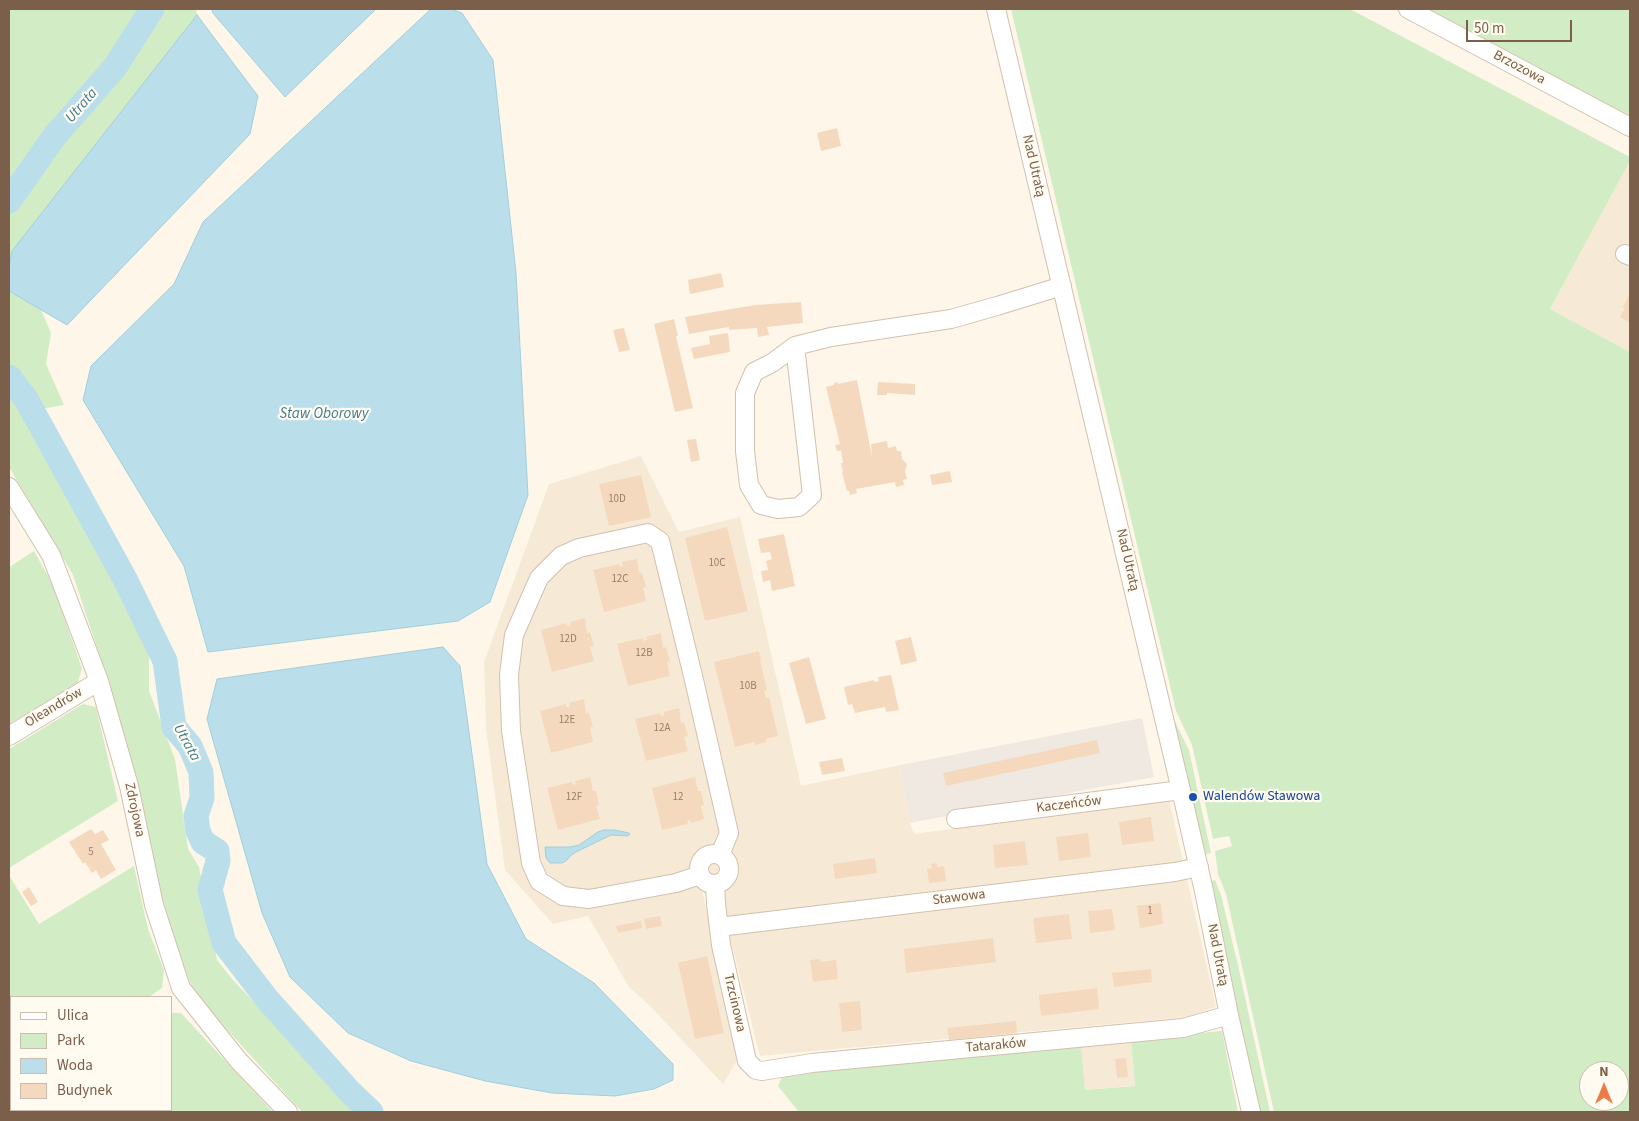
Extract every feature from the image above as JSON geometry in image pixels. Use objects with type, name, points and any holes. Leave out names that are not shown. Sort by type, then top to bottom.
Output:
[{"type":"street","name":"Nad Utratą","points":[[996,9],[1199,867],[1251,1112]]},
{"type":"street","name":"Brzozowa","points":[[1408,9],[1630,127]]},
{"type":"street","points":[[795,346],[812,495],[799,507],[778,509],[761,505],[750,485],[745,451],[745,393],[754,372],[772,363],[795,346],[831,337],[951,319],[1062,286]]},
{"type":"street","name":"Zdrojowa","points":[[9,487],[50,555],[99,681],[129,786],[154,905],[175,992],[288,1112]]},
{"type":"street","points":[[648,533],[660,541],[729,833],[720,855],[727,861],[729,869],[726,878],[723,881],[708,879],[668,884],[589,899],[563,896],[540,881],[531,863],[511,731],[509,675],[514,635],[539,578],[561,556],[579,548],[648,533]]},
{"type":"street","name":"Oleandrów","points":[[9,736],[99,681]]},
{"type":"street","name":"Kaczeńców","points":[[956,819],[1181,790]]},
{"type":"street","name":"Stawowa","points":[[719,927],[1175,872],[1199,867]]},
{"type":"street","name":"Trzcinowa","points":[[708,879],[716,904],[721,945],[747,1061],[756,1070],[762,1070]]},
{"type":"street","name":"Tataraków","points":[[762,1070],[822,1062],[1184,1028],[1229,1015]]},
{"type":"shaded area","points":[[1630,161],[1630,352],[1550,309]]},
{"type":"shaded area","points":[[641,456],[679,532],[740,517],[801,786],[900,765],[910,823],[914,834],[1169,799],[1216,1007],[1187,1017],[760,1056],[732,946],[702,889],[738,1060],[723,1084],[652,1008],[629,987],[588,916],[553,924],[505,870],[486,729],[484,662],[549,484]]},
{"type":"shaded area","points":[[1142,718],[1154,777],[910,823],[900,765]]},
{"type":"shaded area","points":[[1131,1039],[1135,1086],[1085,1090],[1081,1044]]},
{"type":"green space","points":[[9,9],[196,9],[197,15],[12,251],[9,268]]},
{"type":"green space","points":[[1011,9],[1350,9],[1630,157],[1630,161],[1550,309],[1630,352],[1630,1112],[1274,1112],[1226,894],[1218,874],[1215,851],[1232,846],[1229,836],[1213,839],[1192,745],[1176,711]]},
{"type":"green space","points":[[1420,9],[1630,9],[1630,126]]},
{"type":"green space","points":[[9,291],[41,310],[51,333],[46,364],[64,405],[24,412],[43,449],[59,467],[69,496],[92,529],[149,650],[149,691],[175,759],[188,849],[199,867],[217,960],[233,980],[356,1112],[302,1112],[199,999],[189,980],[168,920],[114,699],[73,575],[9,467]]},
{"type":"green space","points":[[1092,375],[1170,708],[1189,750],[1211,853],[1202,855],[1201,839],[1193,804],[1196,803],[1193,793],[1188,794],[1090,376]]},
{"type":"green space","points":[[34,551],[53,585],[82,669],[77,684],[9,724],[9,567]]},
{"type":"green space","points":[[83,704],[96,707],[118,801],[9,868],[9,749]]},
{"type":"green space","points":[[134,866],[148,929],[164,970],[162,988],[150,996],[10,996],[10,1100],[9,875],[39,924]]},
{"type":"green space","points":[[1215,880],[1221,895],[1238,965],[1270,1112],[1259,1112],[1208,882]]},
{"type":"green space","points":[[172,1013],[181,1013],[273,1112],[31,1112],[172,1111]]},
{"type":"green space","points":[[1222,1031],[1238,1112],[799,1112],[778,1086],[783,1074],[1081,1044],[1085,1090],[1135,1086],[1131,1039]]},
{"type":"water","points":[[213,9],[376,9],[285,97],[212,12]]},
{"type":"water","name":"Staw Oborowy","points":[[431,9],[451,9],[462,13],[493,60],[516,273],[528,495],[490,602],[458,621],[208,652],[184,566],[83,400],[91,366],[174,284],[203,222]]},
{"type":"water","points":[[197,15],[258,96],[250,134],[67,325],[9,291],[9,268],[12,251]]},
{"type":"water","points":[[443,647],[460,666],[487,864],[526,939],[594,983],[673,1064],[673,1080],[654,1089],[615,1096],[552,1093],[485,1081],[411,1061],[348,1033],[290,977],[262,913],[207,719],[217,679]]},
{"type":"water","points":[[604,830],[615,830],[630,834],[628,836],[611,835],[576,852],[562,863],[550,863],[546,858],[545,847],[579,845]]},
{"type":"building","points":[[837,128],[841,146],[821,151],[817,133]]},
{"type":"building","points":[[721,273],[724,287],[690,294],[688,280]]},
{"type":"building","points":[[1630,293],[1630,323],[1620,317]]},
{"type":"building","points":[[801,302],[803,323],[767,327],[769,335],[758,337],[757,328],[729,330],[729,327],[689,334],[685,317],[755,305]]},
{"type":"building","points":[[674,319],[678,336],[676,336],[693,408],[675,412],[654,324]]},
{"type":"building","points":[[624,328],[630,350],[619,352],[613,330]]},
{"type":"building","points":[[728,333],[730,352],[694,359],[691,348],[710,344],[709,336]]},
{"type":"building","points":[[857,380],[872,457],[871,444],[887,441],[888,448],[896,446],[897,451],[901,451],[902,459],[907,464],[905,471],[907,479],[903,480],[904,485],[896,487],[895,482],[856,489],[857,493],[850,495],[849,491],[847,491],[842,472],[841,450],[837,451],[835,445],[840,444],[826,387],[838,382],[838,384]]},
{"type":"building","points":[[878,382],[915,384],[915,395],[887,393],[887,395],[877,395]]},
{"type":"building","points":[[696,439],[700,460],[691,462],[687,440]]},
{"type":"building","points":[[950,471],[952,482],[932,485],[930,475]]},
{"type":"building","points":[[641,475],[651,517],[609,526],[599,484]]},
{"type":"building","points":[[727,527],[748,611],[705,621],[685,538]]},
{"type":"building","points":[[784,534],[795,586],[772,591],[770,580],[763,582],[761,571],[768,570],[766,561],[772,559],[770,552],[761,553],[758,539]]},
{"type":"building","points":[[637,559],[639,573],[642,573],[646,587],[643,588],[646,601],[604,612],[593,570],[619,564],[620,567],[623,566],[622,562]]},
{"type":"building","points":[[585,618],[587,633],[590,632],[594,646],[590,647],[594,661],[552,672],[541,630],[566,623],[567,626],[570,626],[570,622]]},
{"type":"building","points":[[661,633],[663,648],[666,647],[670,661],[667,662],[670,676],[628,686],[617,644],[643,638],[644,641],[647,640],[646,637]]},
{"type":"building","points":[[911,637],[917,661],[901,665],[895,641]]},
{"type":"building","points":[[759,651],[767,690],[764,691],[766,698],[769,697],[778,736],[766,739],[766,742],[755,745],[754,742],[735,747],[714,662]]},
{"type":"building","points":[[809,657],[826,719],[806,724],[789,663]]},
{"type":"building","points":[[891,675],[899,710],[886,712],[885,707],[855,713],[852,704],[848,705],[844,687],[874,680],[874,682],[879,681],[878,677]]},
{"type":"building","points":[[584,699],[586,714],[589,713],[593,727],[590,728],[593,742],[551,753],[540,711],[566,704],[566,707],[570,707],[569,703]]},
{"type":"building","points":[[679,708],[681,723],[684,722],[688,736],[684,737],[688,751],[646,761],[635,719],[660,713],[661,716],[664,715],[664,712]]},
{"type":"building","points":[[1097,740],[1100,753],[946,786],[943,773]]},
{"type":"building","points":[[842,758],[845,771],[822,775],[819,762]]},
{"type":"building","points":[[590,777],[593,791],[596,791],[599,805],[596,806],[600,819],[558,830],[547,788],[572,782],[573,785],[576,784],[575,781]]},
{"type":"building","points":[[695,777],[704,805],[701,806],[704,819],[691,823],[690,820],[687,821],[688,824],[662,830],[652,788]]},
{"type":"building","points":[[1151,817],[1154,841],[1122,845],[1119,822]]},
{"type":"building","points":[[91,829],[95,834],[103,830],[109,840],[101,844],[116,870],[101,879],[96,870],[92,873],[85,862],[83,864],[69,842]]},
{"type":"building","points":[[1088,833],[1091,857],[1059,861],[1056,837]]},
{"type":"building","points":[[1025,841],[1028,865],[995,868],[993,845]]},
{"type":"building","points":[[875,858],[877,873],[835,879],[833,864]]},
{"type":"building","points":[[937,863],[937,867],[944,866],[946,881],[929,883],[927,869],[932,868],[931,864]]},
{"type":"building","points":[[29,887],[38,902],[31,906],[22,892]]},
{"type":"building","points":[[1161,903],[1163,924],[1140,928],[1137,906]]},
{"type":"building","points":[[1112,909],[1115,930],[1090,933],[1088,911]]},
{"type":"building","points":[[1069,914],[1072,939],[1036,943],[1033,918]]},
{"type":"building","points":[[660,916],[662,926],[646,929],[644,919]]},
{"type":"building","points":[[641,921],[642,928],[618,933],[616,926]]},
{"type":"building","points":[[993,938],[996,962],[906,973],[904,949]]},
{"type":"building","points":[[707,956],[724,1033],[695,1039],[678,963]]},
{"type":"building","points":[[820,959],[821,962],[836,960],[838,979],[813,982],[810,960]]},
{"type":"building","points":[[1151,969],[1152,982],[1114,987],[1112,973]]},
{"type":"building","points":[[1097,988],[1099,1009],[1041,1016],[1039,995]]},
{"type":"building","points":[[860,1001],[862,1030],[842,1032],[839,1003]]},
{"type":"building","points":[[1016,1021],[1017,1033],[949,1040],[947,1028]]},
{"type":"building","points":[[1126,1058],[1128,1077],[1117,1078],[1115,1059]]},
{"type":"waterway","name":"Utrata","points":[[9,201],[54,137],[115,67],[152,9]]},
{"type":"waterway","name":"Utrata","points":[[9,377],[26,399],[125,579],[165,661],[174,727],[190,746],[201,772],[202,798],[196,816],[198,831],[203,842],[217,851],[218,861],[210,890],[224,943],[267,999],[350,1092],[371,1112]]},
{"type":"place","name":"Walendów Stawowa","points":[[1193,797]]}]
